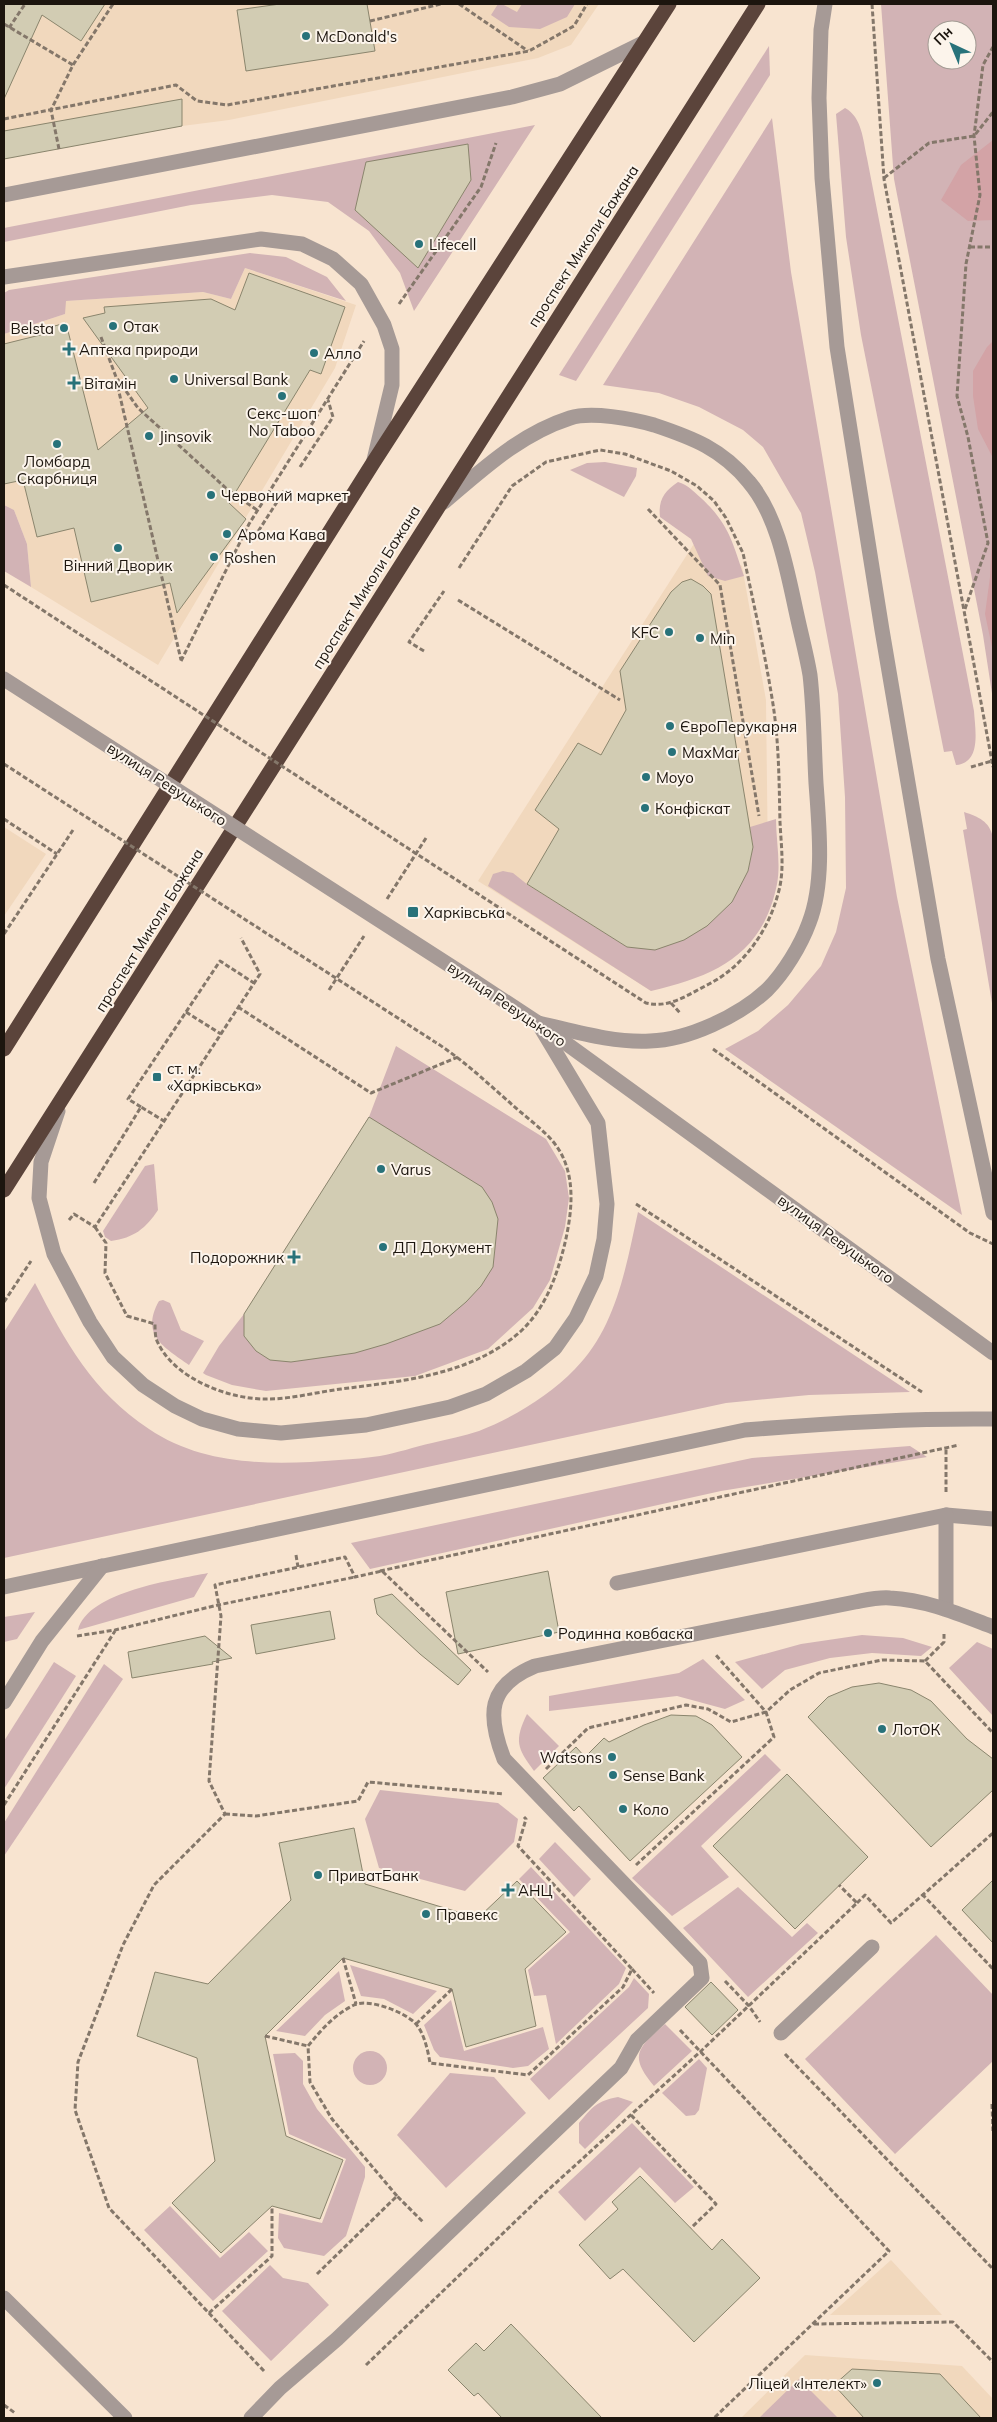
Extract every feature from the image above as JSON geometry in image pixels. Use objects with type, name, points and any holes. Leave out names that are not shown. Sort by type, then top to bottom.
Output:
[{"type":"highway","points":[[4,1049],[373,462],[669,4]]},
{"type":"highway","name":"проспект Миколи Бажана","points":[[4,1190],[758,4]]},
{"type":"street","points":[[825,4],[821,30],[819,98],[822,178],[837,347],[882,630],[938,959],[993,1213]]},
{"type":"street","points":[[4,195],[512,97],[560,84],[643,43]]},
{"type":"street","points":[[4,277],[261,238],[302,244],[333,259],[361,284],[384,325],[392,349],[392,385],[373,462]]},
{"type":"street","points":[[437,507],[505,451],[540,430],[574,416],[608,417],[641,421],[694,438],[719,453],[750,482],[767,511],[784,560],[810,674],[819,828],[818,881],[810,922],[790,959],[768,989],[738,1011],[696,1032],[650,1042],[599,1037],[538,1023]]},
{"type":"street","name":"вулиця Ревуцького","points":[[4,679],[538,1023],[993,1353]]},
{"type":"street","points":[[60,1102],[41,1162],[39,1198],[54,1254],[90,1322],[113,1357],[143,1386],[175,1406],[202,1419],[238,1429],[281,1433],[366,1425],[450,1407],[486,1394],[526,1371],[555,1348],[576,1318],[596,1276],[604,1239],[607,1204],[598,1124],[538,1023]]},
{"type":"street","points":[[4,1587],[745,1430],[846,1422],[940,1418],[993,1419]]},
{"type":"street","points":[[946,1515],[946,1608]]},
{"type":"street","points":[[617,1583],[946,1515],[993,1519]]},
{"type":"street","points":[[4,1702],[42,1641],[102,1566]]},
{"type":"street","points":[[250,2418],[280,2388],[337,2338],[621,2068],[637,2040],[702,1978],[700,1963],[504,1759],[495,1736],[492,1720],[503,1686],[516,1674],[535,1666],[855,1602],[880,1599],[920,1602],[946,1608],[993,1627]]},
{"type":"street","points":[[781,2034],[872,1947]]},
{"type":"street","points":[[4,2298],[125,2418]]},
{"type":"path","points":[[10,28],[25,4]]},
{"type":"path","points":[[59,149],[51,110],[73,65],[114,4]]},
{"type":"path","points":[[370,21],[441,4]]},
{"type":"path","points":[[459,4],[529,51]]},
{"type":"path","points":[[4,120],[176,85],[197,101],[227,104],[529,51],[574,26],[588,4]]},
{"type":"path","points":[[872,4],[884,179],[993,767]]},
{"type":"path","points":[[4,24],[73,65]]},
{"type":"path","points":[[965,610],[988,543],[968,437],[957,396],[966,264],[980,195],[974,136],[983,65],[993,47]]},
{"type":"path","points":[[884,179],[929,143],[974,136],[993,112]]},
{"type":"path","points":[[101,337],[116,377],[181,661],[257,510],[366,339],[384,325],[481,187],[496,143]]},
{"type":"path","points":[[970,247],[993,247]]},
{"type":"path","points":[[107,353],[128,350]]},
{"type":"path","points":[[116,377],[138,408],[228,490],[257,510]]},
{"type":"path","points":[[300,467],[333,417],[328,399]]},
{"type":"path","points":[[4,585],[646,1003],[659,1006],[671,1003],[719,978],[741,961],[758,939],[770,917],[779,892],[782,870],[779,752],[772,698],[743,553],[735,534],[714,501],[697,486],[670,471],[625,454],[600,450],[546,462],[512,486],[459,568]]},
{"type":"path","points":[[243,535],[252,541],[284,491]]},
{"type":"path","points":[[648,509],[720,585],[759,816]]},
{"type":"path","points":[[424,651],[409,642],[444,591]]},
{"type":"path","points":[[458,600],[620,700]]},
{"type":"path","points":[[971,767],[992,761]]},
{"type":"path","points":[[4,764],[458,1057],[550,1138],[562,1155],[570,1179],[573,1204],[556,1278],[537,1312],[520,1331],[489,1353],[459,1366],[414,1380],[267,1399],[228,1393],[198,1382],[168,1359],[157,1342],[155,1324],[128,1316],[105,1273],[106,1244],[95,1227],[74,1214],[28,1264],[4,1302]]},
{"type":"path","points":[[4,819],[57,854]]},
{"type":"path","points":[[4,934],[72,830]]},
{"type":"path","points":[[95,1227],[260,974],[241,938]]},
{"type":"path","points":[[164,1121],[128,1099],[220,960],[254,983]]},
{"type":"path","points":[[238,1007],[371,1093],[458,1057]]},
{"type":"path","points":[[186,1012],[220,1034]]},
{"type":"path","points":[[717,1054],[970,1233],[993,1244]]},
{"type":"path","points":[[94,1183],[141,1107]]},
{"type":"path","points":[[636,1204],[922,1392]]},
{"type":"path","points":[[4,1805],[115,1630],[218,1605],[958,1445]]},
{"type":"path","points":[[946,1448],[946,1515]]},
{"type":"path","points":[[296,1555],[298,1567]]},
{"type":"path","points":[[225,1814],[209,1781],[221,1616],[215,1585],[345,1556]]},
{"type":"path","points":[[925,1661],[944,1642],[946,1608]]},
{"type":"path","points":[[620,1881],[774,1737],[766,1712],[697,1635]]},
{"type":"path","points":[[512,1803],[588,1728],[686,1705],[708,1709],[732,1722],[766,1712],[790,1690],[820,1673],[882,1660],[925,1661],[993,1733]]},
{"type":"path","points":[[280,2388],[109,2208],[75,2110],[78,2062],[123,1945],[154,1885],[225,1814],[256,1816],[358,1801],[368,1782],[506,1794],[526,1819],[518,1846],[632,1969],[623,1987],[528,2075],[430,2063],[426,2046],[416,2024],[387,2007],[356,2004],[329,2021],[308,2046],[310,2082],[327,2112],[373,2170],[440,2240]]},
{"type":"path","points":[[366,2365],[548,2190],[700,2052],[865,1895],[891,1923],[993,1833]]},
{"type":"path","points":[[839,1885],[857,1904]]},
{"type":"path","points":[[922,1894],[993,1969]]},
{"type":"path","points":[[343,1958],[356,2004]]},
{"type":"path","points":[[416,2024],[452,1990]]},
{"type":"path","points":[[665,2013],[889,2251],[714,2418]]},
{"type":"path","points":[[265,2036],[308,2046]]},
{"type":"path","points":[[992,2104],[993,2131]]},
{"type":"path","points":[[630,2115],[716,2204],[691,2228]]},
{"type":"path","points":[[317,2274],[397,2196]]},
{"type":"path","points":[[209,2313],[272,2256],[272,2206]]},
{"type":"path","points":[[813,2324],[953,2322],[993,2362]]},
{"type":"path","points":[[4,2405],[15,2413]]},
{"type":"shaded area","points":[[4,4],[599,4],[571,45],[538,58],[229,120],[182,126],[4,159]]},
{"type":"shaded area","points":[[498,4],[502,4],[517,12],[522,4],[575,4],[567,17],[540,29],[509,27],[491,15]]},
{"type":"shaded area","points":[[881,4],[993,4],[993,700],[983,635],[894,179]]},
{"type":"shaded area","points":[[769,46],[770,75],[576,381],[559,375]]},
{"type":"shaded area","points":[[845,108],[855,117],[863,137],[974,711],[976,735],[973,752],[964,763],[956,765],[952,751],[944,752],[861,335],[846,237],[836,114]]},
{"type":"shaded area","points":[[772,118],[791,272],[897,897],[962,1215],[725,1049],[758,1031],[788,1005],[821,966],[836,932],[846,888],[845,797],[838,694],[815,572],[801,513],[763,447],[743,430],[699,407],[659,393],[603,385]]},
{"type":"shaded area","points":[[535,125],[414,311],[400,273],[369,231],[328,202],[272,195],[191,205],[4,242],[4,228]]},
{"type":"shaded area","points":[[993,140],[993,220],[968,221],[941,200],[961,165]]},
{"type":"shaded area","points":[[250,253],[286,257],[327,277],[346,301],[245,268],[231,299],[203,292],[66,301],[65,314],[4,334],[4,293],[9,290]]},
{"type":"shaded area","name":"Jinsovik","points":[[245,268],[356,305],[335,368],[158,665],[31,587],[27,544],[14,510],[4,505],[4,334],[65,314],[65,301],[203,292],[231,299]]},
{"type":"shaded area","points":[[993,341],[993,458],[978,429],[973,396],[973,371],[987,347]]},
{"type":"shaded area","points":[[605,462],[637,468],[636,476],[624,497],[570,470],[587,463]]},
{"type":"shaded area","points":[[678,482],[693,491],[718,516],[729,534],[744,576],[725,581],[708,576],[691,539],[660,517],[660,506],[663,497]]},
{"type":"shaded area","points":[[4,505],[14,510],[27,544],[31,587],[4,571]]},
{"type":"shaded area","points":[[993,515],[993,652],[985,614],[990,577]]},
{"type":"shaded area","points":[[697,539],[742,566],[766,700],[768,866],[651,991],[478,881]]},
{"type":"shaded area","points":[[964,812],[983,820],[989,827],[993,837],[993,1009],[963,830],[967,829]]},
{"type":"shaded area","points":[[776,819],[777,884],[770,908],[760,929],[748,945],[733,958],[715,969],[696,978],[651,991],[488,886],[493,874],[503,871],[513,873],[528,885],[627,947],[748,871],[753,847],[750,827]]},
{"type":"shaded area","points":[[4,827],[46,854],[4,916]]},
{"type":"shaded area","points":[[396,1046],[546,1139],[565,1171],[569,1198],[565,1227],[550,1280],[533,1308],[488,1349],[415,1376],[266,1391],[232,1385],[206,1375],[203,1373],[219,1346],[244,1314],[369,1117]]},
{"type":"shaded area","points":[[154,1164],[158,1210],[144,1227],[133,1235],[111,1241],[105,1237],[103,1231],[145,1166]]},
{"type":"shaded area","points":[[638,1212],[910,1392],[809,1395],[726,1403],[4,1558],[4,1332],[35,1283],[70,1346],[96,1382],[111,1399],[129,1414],[149,1429],[171,1441],[193,1451],[241,1461],[291,1463],[380,1456],[479,1431],[530,1405],[565,1379],[589,1353],[610,1316],[624,1275]]},
{"type":"shaded area","points":[[163,1300],[170,1303],[181,1330],[204,1341],[189,1365],[164,1346],[154,1331],[152,1323],[154,1313],[159,1301]]},
{"type":"shaded area","points":[[910,1446],[927,1457],[721,1491],[370,1569],[351,1543],[752,1458]]},
{"type":"shaded area","points":[[208,1573],[194,1597],[78,1630],[85,1617],[98,1606],[115,1597],[155,1584]]},
{"type":"shaded area","points":[[35,1612],[17,1639],[4,1642],[4,1617]]},
{"type":"shaded area","points":[[862,1635],[903,1638],[932,1647],[921,1656],[872,1653],[830,1658],[785,1670],[762,1689],[735,1662],[801,1644]]},
{"type":"shaded area","points":[[977,1642],[993,1649],[993,1716],[949,1668]]},
{"type":"shaded area","points":[[703,1659],[745,1700],[725,1709],[677,1696],[549,1711],[549,1696],[679,1673]]},
{"type":"shaded area","points":[[54,1662],[76,1676],[4,1789],[4,1741]]},
{"type":"shaded area","points":[[104,1664],[123,1679],[4,1856],[4,1823]]},
{"type":"shaded area","points":[[527,1714],[559,1746],[534,1771],[519,1744],[520,1731]]},
{"type":"shaded area","points":[[765,1754],[781,1770],[701,1846],[729,1877],[672,1916],[632,1878]]},
{"type":"shaded area","points":[[380,1790],[498,1803],[518,1819],[514,1842],[465,1891],[379,1868],[365,1819]]},
{"type":"shaded area","points":[[555,1842],[591,1879],[574,1897],[539,1859]]},
{"type":"shaded area","points":[[531,1867],[626,1968],[619,1984],[556,2044],[546,1995],[534,1996],[528,1970],[570,1932],[519,1879]]},
{"type":"shaded area","points":[[738,1887],[792,1937],[807,1923],[818,1933],[748,1997],[683,1928]]},
{"type":"shaded area","points":[[936,1935],[993,1995],[993,2061],[895,2154],[805,2059]]},
{"type":"shaded area","points":[[350,1965],[437,1991],[413,2014],[384,1999],[361,1996]]},
{"type":"shaded area","points":[[339,1971],[345,2001],[325,2015],[305,2036],[276,2031]]},
{"type":"shaded area","points":[[634,1978],[649,1994],[648,2008],[549,2100],[530,2079],[629,1987]]},
{"type":"shaded area","points":[[451,2000],[464,2051],[543,2027],[549,2049],[528,2066],[513,2068],[440,2057],[434,2050],[424,2025]]},
{"type":"shaded area","points":[[665,2024],[692,2051],[654,2086],[641,2067],[640,2052],[648,2039]]},
{"type":"shaded area","points":[[370,2051],[382,2056],[387,2068],[382,2080],[370,2085],[358,2080],[353,2068],[358,2056]]},
{"type":"shaded area","points":[[295,2053],[303,2061],[303,2084],[317,2109],[365,2167],[365,2177],[346,2236],[324,2256],[284,2248],[278,2238],[279,2213],[322,2223],[346,2159],[289,2134],[273,2054]]},
{"type":"shaded area","points":[[699,2059],[707,2068],[699,2110],[695,2115],[686,2116],[662,2093]]},
{"type":"shaded area","points":[[450,2073],[494,2077],[526,2113],[446,2188],[397,2135]]},
{"type":"shaded area","points":[[618,2097],[633,2102],[585,2149],[579,2143],[579,2123],[588,2113],[605,2100]]},
{"type":"shaded area","points":[[632,2123],[694,2187],[675,2203],[640,2167],[585,2221],[558,2192]]},
{"type":"shaded area","points":[[170,2206],[220,2258],[249,2232],[268,2251],[213,2301],[144,2230]]},
{"type":"shaded area","points":[[891,2260],[942,2315],[830,2315]]},
{"type":"shaded area","points":[[270,2265],[283,2278],[308,2283],[329,2305],[271,2361],[222,2311]]},
{"type":"shaded area","name":"Ліцей «Інтелект»","points":[[805,2355],[962,2366],[993,2399],[993,2418],[741,2418]]},
{"type":"shaded area","points":[[799,2379],[838,2418],[759,2418]]},
{"type":"building","points":[[4,4],[105,4],[81,41],[42,15],[4,99]]},
{"type":"building","name":"McDonald's","points":[[280,4],[367,4],[375,51],[246,71],[237,10]]},
{"type":"building","points":[[182,99],[182,126],[4,159],[4,131]]},
{"type":"building","points":[[468,144],[471,180],[418,268],[355,210],[366,162]]},
{"type":"building","name":"Jinsovik","points":[[249,273],[345,307],[321,374],[310,370],[229,503],[246,519],[177,613],[170,583],[91,602],[74,528],[37,537],[23,480],[4,484],[4,344],[44,334],[43,329],[66,323],[98,450],[148,408],[83,318],[105,313],[104,307],[211,299],[235,310]]},
{"type":"building","points":[[691,579],[703,586],[711,594],[753,847],[748,871],[732,902],[707,926],[684,940],[655,950],[627,947],[527,884],[559,829],[535,810],[578,743],[601,755],[626,710],[620,671],[671,592],[682,582]]},
{"type":"building","points":[[369,1117],[482,1187],[492,1202],[498,1219],[493,1267],[481,1286],[466,1302],[440,1324],[355,1353],[291,1362],[270,1360],[256,1351],[244,1336],[244,1314]]},
{"type":"building","points":[[548,1571],[559,1632],[458,1654],[446,1592]]},
{"type":"building","points":[[392,1594],[471,1670],[458,1685],[420,1654],[377,1614],[374,1599]]},
{"type":"building","points":[[330,1611],[335,1639],[256,1654],[251,1625]]},
{"type":"building","points":[[205,1636],[232,1658],[212,1662],[213,1664],[132,1678],[128,1652]]},
{"type":"building","points":[[879,1683],[911,1690],[931,1701],[967,1739],[993,1759],[993,1790],[931,1847],[808,1717],[828,1697],[852,1687]]},
{"type":"building","points":[[671,1715],[696,1716],[712,1725],[742,1757],[630,1861],[579,1806],[574,1811],[543,1778],[576,1747],[585,1757],[604,1738],[609,1742],[644,1725]]},
{"type":"building","points":[[787,1774],[868,1857],[795,1929],[713,1846]]},
{"type":"building","points":[[354,1828],[365,1884],[478,1918],[517,1881],[566,1932],[525,1969],[536,2026],[466,2047],[452,1989],[343,1958],[265,2036],[286,2136],[343,2160],[320,2219],[272,2206],[221,2253],[172,2203],[215,2161],[197,2058],[137,2036],[155,1972],[208,1984],[291,1900],[279,1843]]},
{"type":"building","points":[[993,1880],[993,1943],[962,1910]]},
{"type":"building","points":[[711,1982],[738,2010],[712,2035],[685,2007]]},
{"type":"building","points":[[640,2176],[712,2250],[722,2239],[760,2278],[694,2342],[623,2269],[610,2279],[579,2245],[618,2209],[612,2202]]},
{"type":"building","points":[[511,2324],[602,2418],[502,2418],[478,2393],[474,2396],[448,2370],[476,2343],[484,2351]]},
{"type":"building","points":[[852,2369],[940,2374],[981,2418],[864,2418],[834,2385]]},
{"type":"place","name":"McDonald's","points":[[306,36]]},
{"type":"place","name":"Lifecell","points":[[419,244]]},
{"type":"place","name":"Отак","points":[[113,326]]},
{"type":"place","name":"Belsta","points":[[64,328]]},
{"type":"place","name":"Аптека природи","points":[[69,349]]},
{"type":"place","name":"Алло","points":[[314,353]]},
{"type":"place","name":"Universal Bank","points":[[174,379]]},
{"type":"place","name":"Вітамін","points":[[74,383]]},
{"type":"place","name":"Секс-шоп No Taboo","points":[[282,396]]},
{"type":"place","name":"Jinsovik","points":[[149,436]]},
{"type":"place","name":"Ломбард Скарбниця","points":[[57,444]]},
{"type":"place","name":"Червоний маркет","points":[[211,495]]},
{"type":"place","name":"Арома Кава","points":[[227,534]]},
{"type":"place","name":"Вінний Дворик","points":[[118,548]]},
{"type":"place","name":"Roshen","points":[[214,557]]},
{"type":"place","name":"KFC","points":[[669,632]]},
{"type":"place","name":"Min","points":[[700,638]]},
{"type":"place","name":"ЄвроПерукарня","points":[[670,726]]},
{"type":"place","name":"MaxMar","points":[[672,752]]},
{"type":"place","name":"Moyo","points":[[646,777]]},
{"type":"place","name":"Конфіскат","points":[[645,808]]},
{"type":"place","name":"Харківська","points":[[413,912]]},
{"type":"place","name":"ст. м. «Харківська»","points":[[157,1077]]},
{"type":"place","name":"Varus","points":[[381,1169]]},
{"type":"place","name":"ДП Документ","points":[[383,1247]]},
{"type":"place","name":"Подорожник","points":[[294,1257]]},
{"type":"place","name":"Родинна ковбаска","points":[[548,1633]]},
{"type":"place","name":"ЛотОК","points":[[882,1729]]},
{"type":"place","name":"Watsons","points":[[612,1757]]},
{"type":"place","name":"Sense Bank","points":[[613,1775]]},
{"type":"place","name":"Коло","points":[[623,1809]]},
{"type":"place","name":"ПриватБанк","points":[[318,1875]]},
{"type":"place","name":"АНЦ","points":[[508,1890]]},
{"type":"place","name":"Правекс","points":[[426,1914]]},
{"type":"place","name":"Ліцей «Інтелект»","points":[[877,2383]]}]
